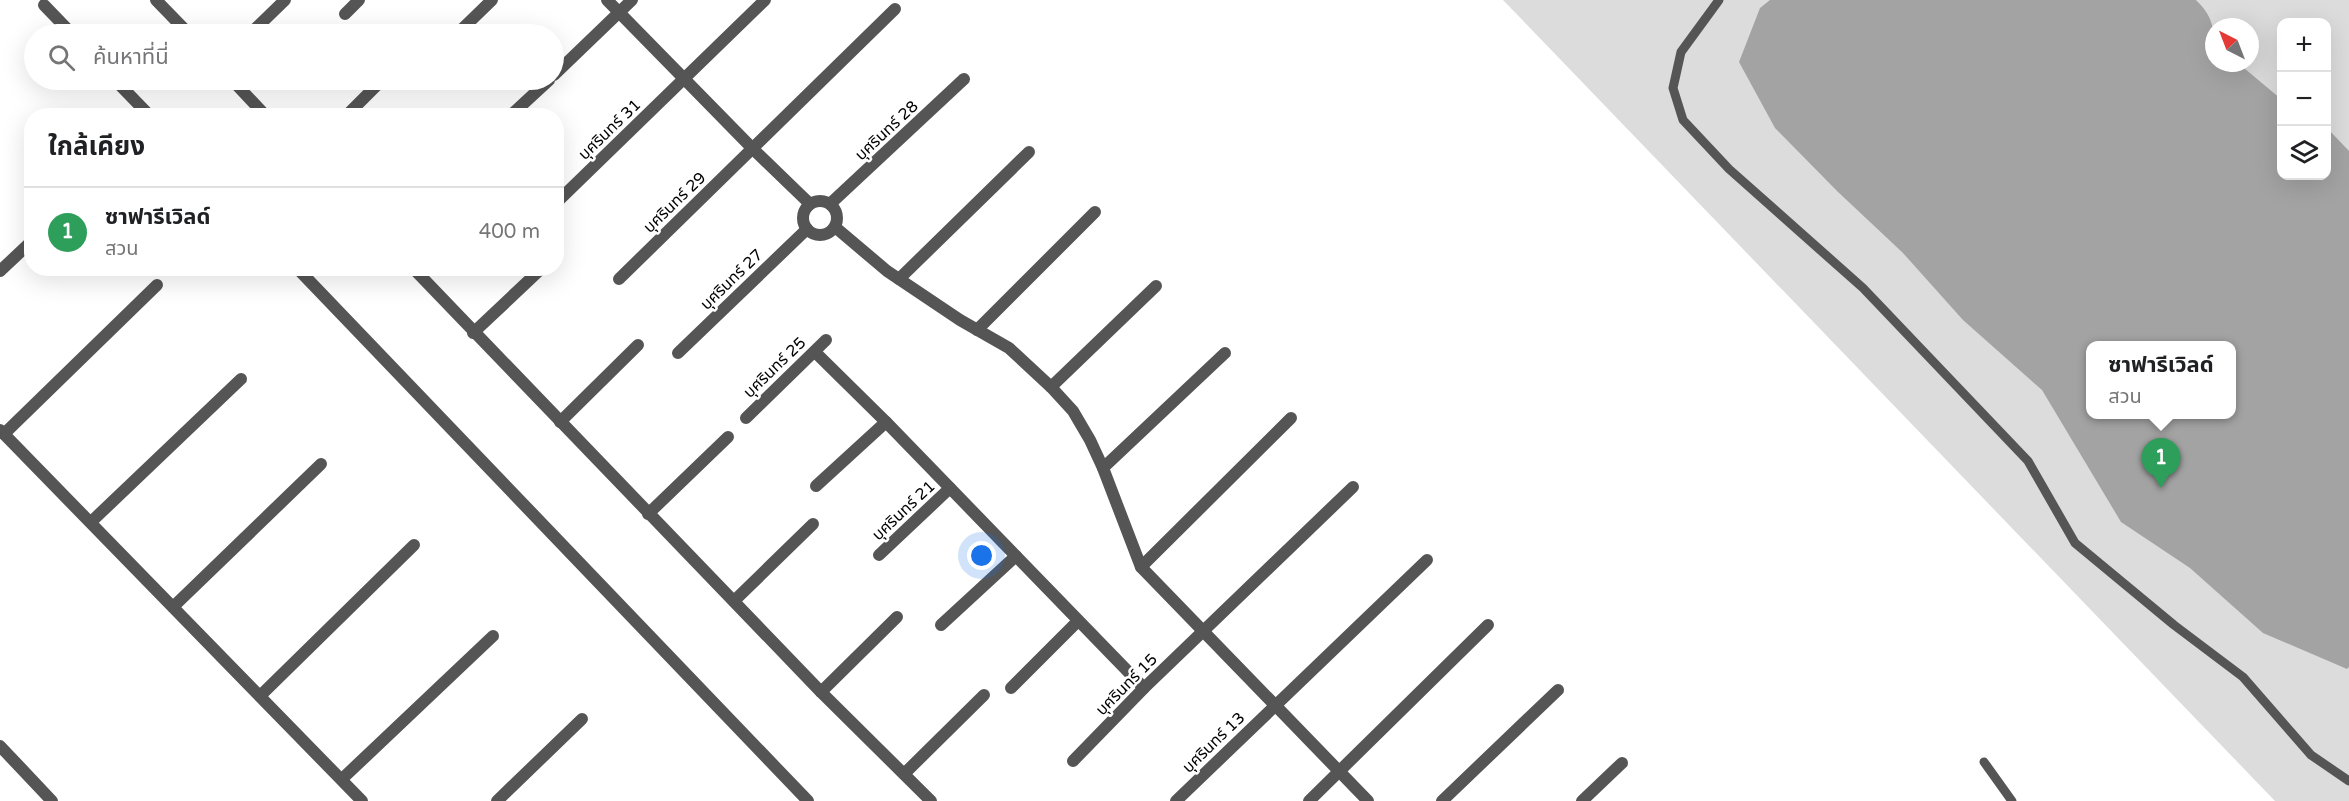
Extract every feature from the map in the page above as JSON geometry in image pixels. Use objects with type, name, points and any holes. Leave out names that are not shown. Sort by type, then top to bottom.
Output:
[{"type":"street","points":[[156,0],[179,24]]},
{"type":"street","points":[[260,24],[285,0]]},
{"type":"street","points":[[345,14],[359,0]]},
{"type":"street","points":[[467,24],[492,0]]},
{"type":"street","points":[[608,0],[753,149],[810,204]]},
{"type":"street","points":[[564,66],[633,0]]},
{"type":"street","name":"บุศรินทร์ 31","points":[[564,195],[765,0]]},
{"type":"street","points":[[44,5],[62,24]]},
{"type":"street","name":"บุศรินทร์ 29","points":[[619,279],[895,9]]},
{"type":"street","name":"บุศรินทร์ 28","points":[[830,204],[964,79]]},
{"type":"street","points":[[125,90],[142,108]]},
{"type":"street","points":[[241,90],[258,108]]},
{"type":"street","points":[[354,108],[372,90]]},
{"type":"street","points":[[519,108],[538,90]]},
{"type":"street","points":[[899,279],[1029,152]]},
{"type":"street","points":[[824,201],[830,204],[837,216],[835,227],[825,235],[819,235],[807,229],[803,216],[810,204],[824,201]]},
{"type":"street","points":[[977,330],[1095,212]]},
{"type":"street","points":[[835,227],[899,279],[1009,348],[1052,387],[1073,411],[1103,468],[1141,567],[1368,801]]},
{"type":"street","name":"บุศรินทร์ 27","points":[[678,353],[807,229]]},
{"type":"street","points":[[0,271],[24,248]]},
{"type":"street","points":[[305,276],[808,801]]},
{"type":"street","points":[[420,276],[821,692],[931,801]]},
{"type":"street","points":[[473,333],[534,276]]},
{"type":"street","points":[[157,285],[2,432],[362,801]]},
{"type":"street","points":[[1052,387],[1156,286]]},
{"type":"street","name":"บุศรินทร์ 25","points":[[746,418],[826,340]]},
{"type":"street","points":[[560,422],[638,345]]},
{"type":"street","points":[[815,351],[1144,688]]},
{"type":"street","points":[[1103,468],[1225,353]]},
{"type":"street","points":[[91,522],[241,379]]},
{"type":"street","points":[[1141,567],[1291,418]]},
{"type":"street","points":[[816,486],[886,422]]},
{"type":"street","points":[[648,514],[728,437]]},
{"type":"street","points":[[173,607],[321,464]]},
{"type":"street","name":"บุศรินทร์ 15","points":[[1073,761],[1202,631],[1353,487]]},
{"type":"street","name":"บุศรินทร์ 21","points":[[879,555],[950,488]]},
{"type":"street","points":[[734,602],[813,524]]},
{"type":"street","points":[[260,696],[414,545]]},
{"type":"street","points":[[941,625],[1016,556]]},
{"type":"street","name":"บุศรินทร์ 13","points":[[1176,801],[1427,560]]},
{"type":"street","points":[[821,692],[897,616]]},
{"type":"street","points":[[1011,688],[1078,621]]},
{"type":"street","points":[[1309,801],[1488,625]]},
{"type":"street","points":[[342,779],[493,636]]},
{"type":"street","points":[[1442,801],[1558,690]]},
{"type":"street","points":[[904,774],[984,695]]},
{"type":"street","points":[[497,801],[582,719]]},
{"type":"street","points":[[0,746],[52,801]]},
{"type":"street","points":[[1582,801],[1622,763]]},
{"type":"lane","points":[[1719,0],[1681,52],[1673,88],[1683,120],[1729,169],[1863,288],[2028,461],[2075,543],[2174,626],[2243,677],[2311,755],[2349,781]]},
{"type":"lane","points":[[1984,762],[2012,801]]},
{"type":"shaded area","points":[[1503,0],[2349,0],[2349,801],[2275,801]]},
{"type":"shaded area","points":[[1770,0],[2196,0],[2210,18],[2205,18],[2205,72],[2249,72],[2277,96],[2277,180],[2331,180],[2331,132],[2349,151],[2349,667],[2347,669],[2263,633],[2190,568],[2121,522],[2042,390],[1963,320],[1903,253],[1775,128],[1739,62],[1760,8]]},
{"type":"place","name":"ซาฟารีเวิลด์","points":[[2161,488]]}]
